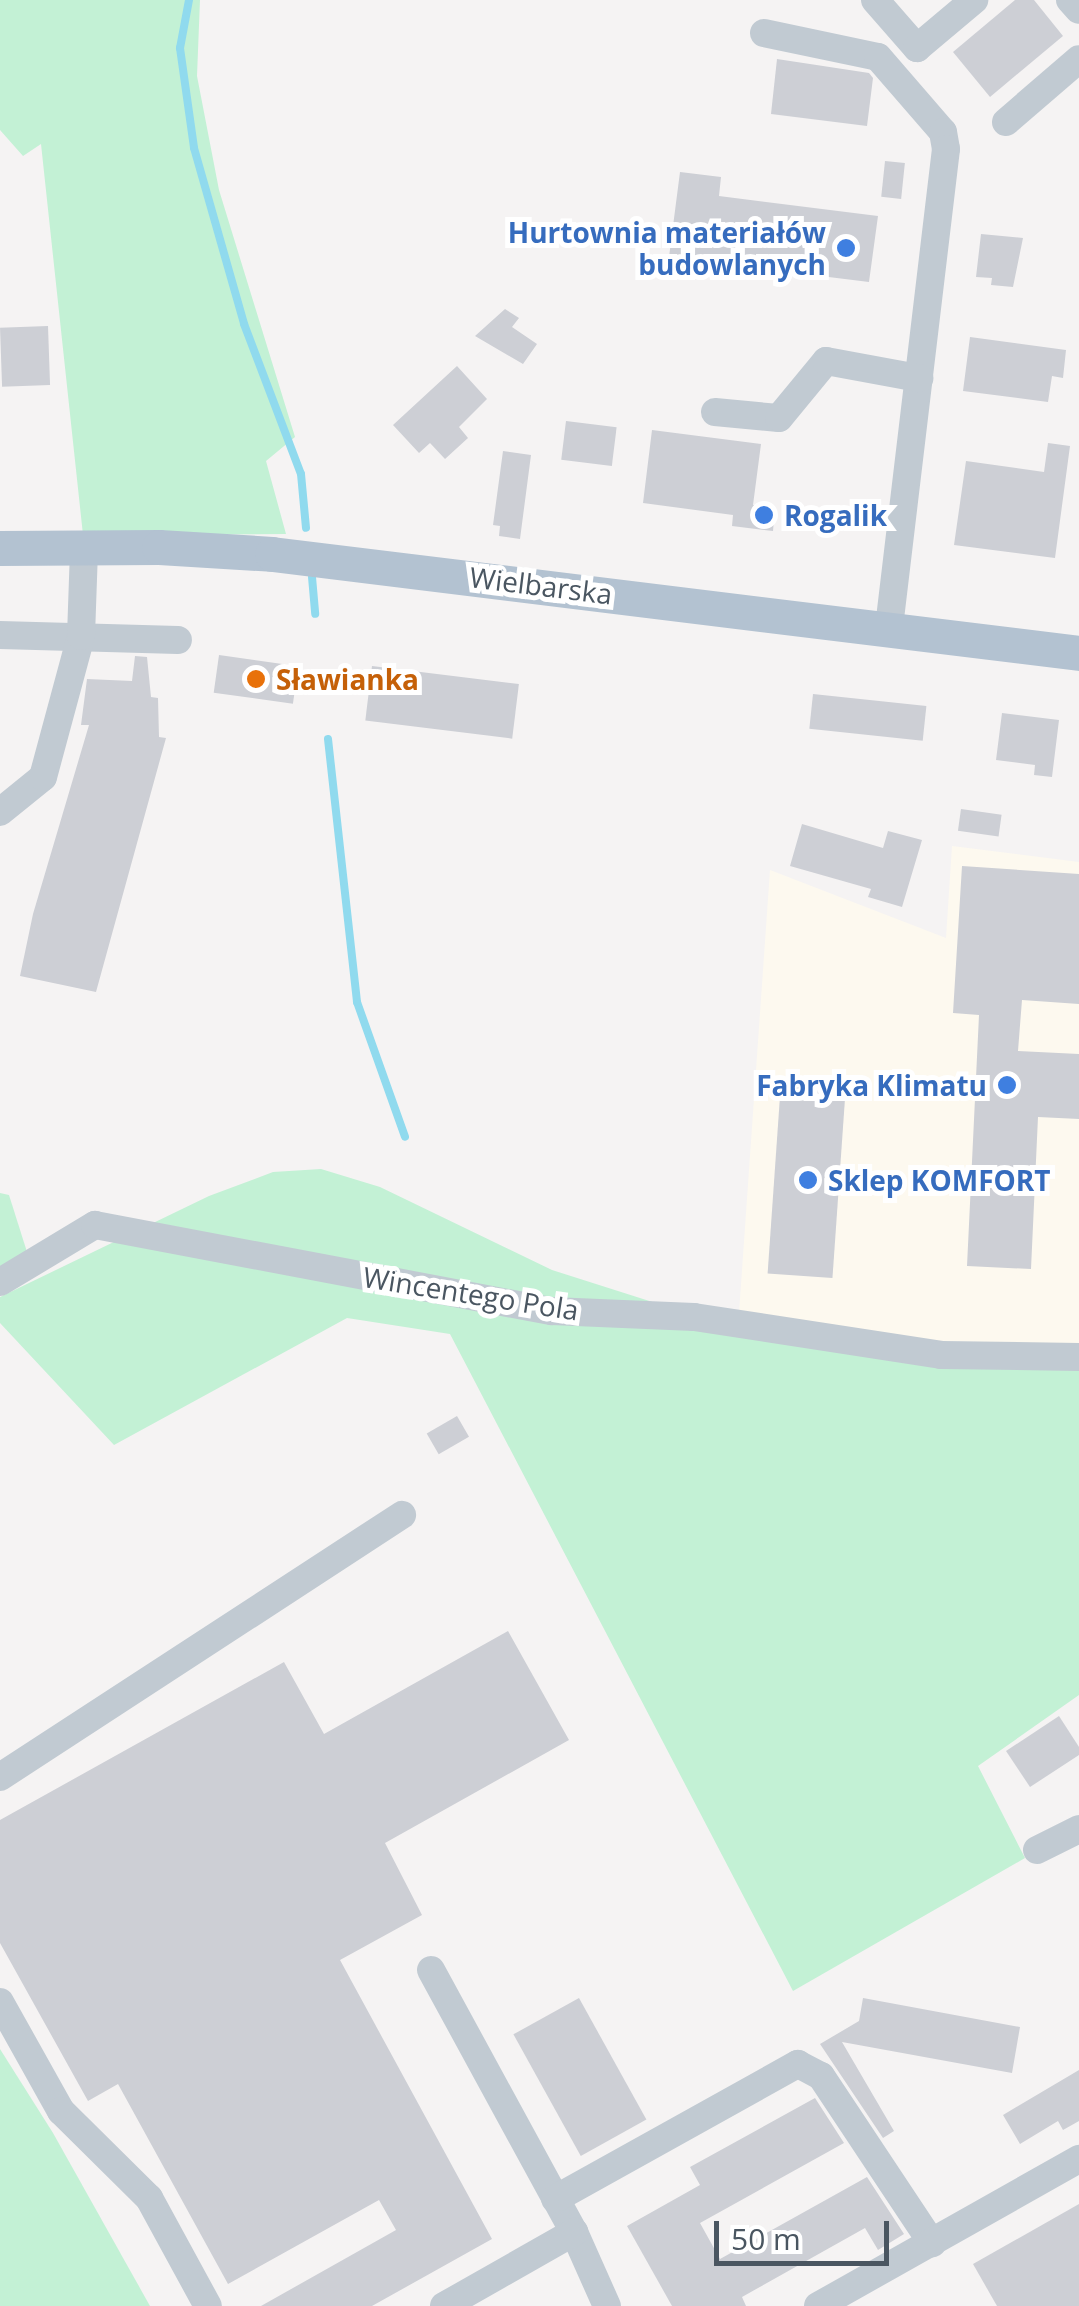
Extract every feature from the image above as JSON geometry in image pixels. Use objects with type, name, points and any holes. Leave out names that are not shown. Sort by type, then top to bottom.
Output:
[{"type":"main road","name":"Wielbarska","points":[[0,548],[194,549],[395,566],[1079,653]]},
{"type":"street","points":[[875,0],[917,48],[974,0]]},
{"type":"street","points":[[1070,0],[1079,10]]},
{"type":"street","points":[[764,32],[878,57],[943,132],[946,149],[890,629]]},
{"type":"street","points":[[1006,122],[1079,59]]},
{"type":"street","points":[[715,412],[779,418],[826,362],[919,378]]},
{"type":"street","points":[[0,812],[44,778],[81,636],[84,548]]},
{"type":"street","points":[[0,635],[178,640]]},
{"type":"street","name":"Wincentego Pola","points":[[0,1282],[95,1226],[552,1312],[694,1317],[941,1355],[1079,1357]]},
{"type":"street","points":[[0,1777],[402,1514]]},
{"type":"street","points":[[1037,1850],[1079,1829]]},
{"type":"street","points":[[431,1970],[574,2232],[607,2306]]},
{"type":"street","points":[[0,2002],[61,2110],[149,2198],[208,2306]]},
{"type":"street","points":[[555,2199],[798,2064],[822,2076],[932,2243]]},
{"type":"street","points":[[818,2306],[1079,2159]]},
{"type":"street","points":[[444,2306],[574,2232]]},
{"type":"shaded area","points":[[952,846],[1079,862],[1079,1344],[923,1341],[739,1313],[770,870],[946,938]]},
{"type":"green space","points":[[0,0],[200,0],[197,76],[219,190],[295,437],[266,461],[286,534],[83,535],[41,144],[23,156],[0,130]]},
{"type":"green space","points":[[321,1169],[380,1187],[552,1270],[775,1341],[1079,1365],[1079,1695],[978,1766],[1025,1858],[793,1991],[450,1334],[347,1318],[114,1445],[0,1323],[0,1297],[209,1196],[273,1172]]},
{"type":"green space","points":[[0,1193],[9,1195],[27,1252],[0,1268]]},
{"type":"green space","points":[[0,2049],[53,2133],[150,2306],[0,2306]]},
{"type":"building","points":[[1015,0],[1034,0],[1063,36],[990,97],[953,52]]},
{"type":"building","points":[[777,59],[869,73],[873,78],[867,126],[771,114]]},
{"type":"building","points":[[885,161],[905,163],[901,199],[881,197]]},
{"type":"building","points":[[680,172],[721,177],[719,196],[878,216],[869,282],[669,257]]},
{"type":"building","points":[[981,234],[1023,238],[1013,287],[991,285],[992,278],[976,277]]},
{"type":"building","points":[[505,309],[519,318],[512,327],[537,344],[523,364],[475,336]]},
{"type":"building","points":[[48,326],[50,385],[2,387],[0,328]]},
{"type":"building","points":[[970,337],[1066,350],[1063,378],[1052,376],[1048,402],[963,391]]},
{"type":"building","points":[[457,366],[487,399],[459,427],[468,438],[445,459],[430,443],[419,453],[393,425]]},
{"type":"building","points":[[566,421],[617,427],[612,466],[561,460]]},
{"type":"building","points":[[652,430],[761,444],[753,505],[775,508],[773,531],[732,526],[733,515],[643,503]]},
{"type":"building","points":[[1048,443],[1070,446],[1055,558],[954,545],[966,461],[1044,472]]},
{"type":"building","points":[[503,451],[531,455],[520,539],[499,536],[500,526],[493,525]]},
{"type":"building","name":"Sławianka","points":[[219,655],[298,666],[293,704],[214,693]]},
{"type":"building","points":[[135,656],[147,657],[151,697],[158,698],[159,737],[166,738],[96,992],[20,976],[33,914],[89,725],[81,725],[87,679],[132,681]]},
{"type":"building","points":[[372,666],[519,684],[512,739],[365,721]]},
{"type":"building","points":[[813,694],[926,706],[923,741],[809,729]]},
{"type":"building","points":[[1002,713],[1059,720],[1052,777],[1034,775],[1035,765],[996,760]]},
{"type":"building","points":[[961,809],[1002,815],[999,836],[958,831]]},
{"type":"building","points":[[802,824],[883,848],[888,831],[922,840],[902,907],[868,897],[871,889],[790,866]]},
{"type":"building","points":[[962,866],[1079,874],[1079,1004],[1022,1000],[1018,1051],[1079,1054],[1079,1119],[1038,1117],[1031,1269],[967,1266],[979,1015],[953,1013]]},
{"type":"building","name":"Sklep KOMFORT","points":[[781,1082],[846,1087],[832,1278],[768,1274]]},
{"type":"building","points":[[457,1416],[469,1437],[439,1454],[427,1434]]},
{"type":"building","points":[[508,1631],[569,1740],[385,1843],[422,1915],[340,1960],[492,2239],[372,2306],[261,2306],[396,2230],[379,2200],[228,2284],[118,2084],[88,2101],[0,1943],[0,1820],[284,1662],[324,1734]]},
{"type":"building","points":[[1059,1716],[1079,1747],[1079,1755],[1030,1787],[1006,1751]]},
{"type":"building","points":[[579,1998],[646,2120],[581,2156],[513,2034]]},
{"type":"building","points":[[863,1998],[1020,2027],[1012,2073],[842,2042],[894,2131],[883,2138],[820,2044],[859,2021]]},
{"type":"building","points":[[1079,2070],[1079,2121],[1063,2130],[1058,2121],[1020,2144],[1003,2115]]},
{"type":"building","points":[[815,2098],[844,2143],[700,2223],[720,2259],[867,2177],[904,2234],[878,2250],[865,2228],[742,2297],[746,2306],[672,2306],[627,2226],[700,2185],[690,2167]]},
{"type":"building","points":[[1079,2204],[1079,2306],[997,2306],[973,2264]]},
{"type":"waterway","points":[[189,0],[180,48],[194,148],[244,324],[301,474],[306,528]]},
{"type":"waterway","points":[[312,577],[315,614]]},
{"type":"waterway","points":[[328,739],[357,1002],[405,1137]]},
{"type":"place","name":"Hurtownia materiałów budowlanych","points":[[846,248]]},
{"type":"place","name":"Rogalik","points":[[764,515]]},
{"type":"place","name":"Sławianka","points":[[256,679]]},
{"type":"place","name":"Fabryka Klimatu","points":[[1007,1085]]},
{"type":"place","name":"Sklep KOMFORT","points":[[808,1180]]}]
